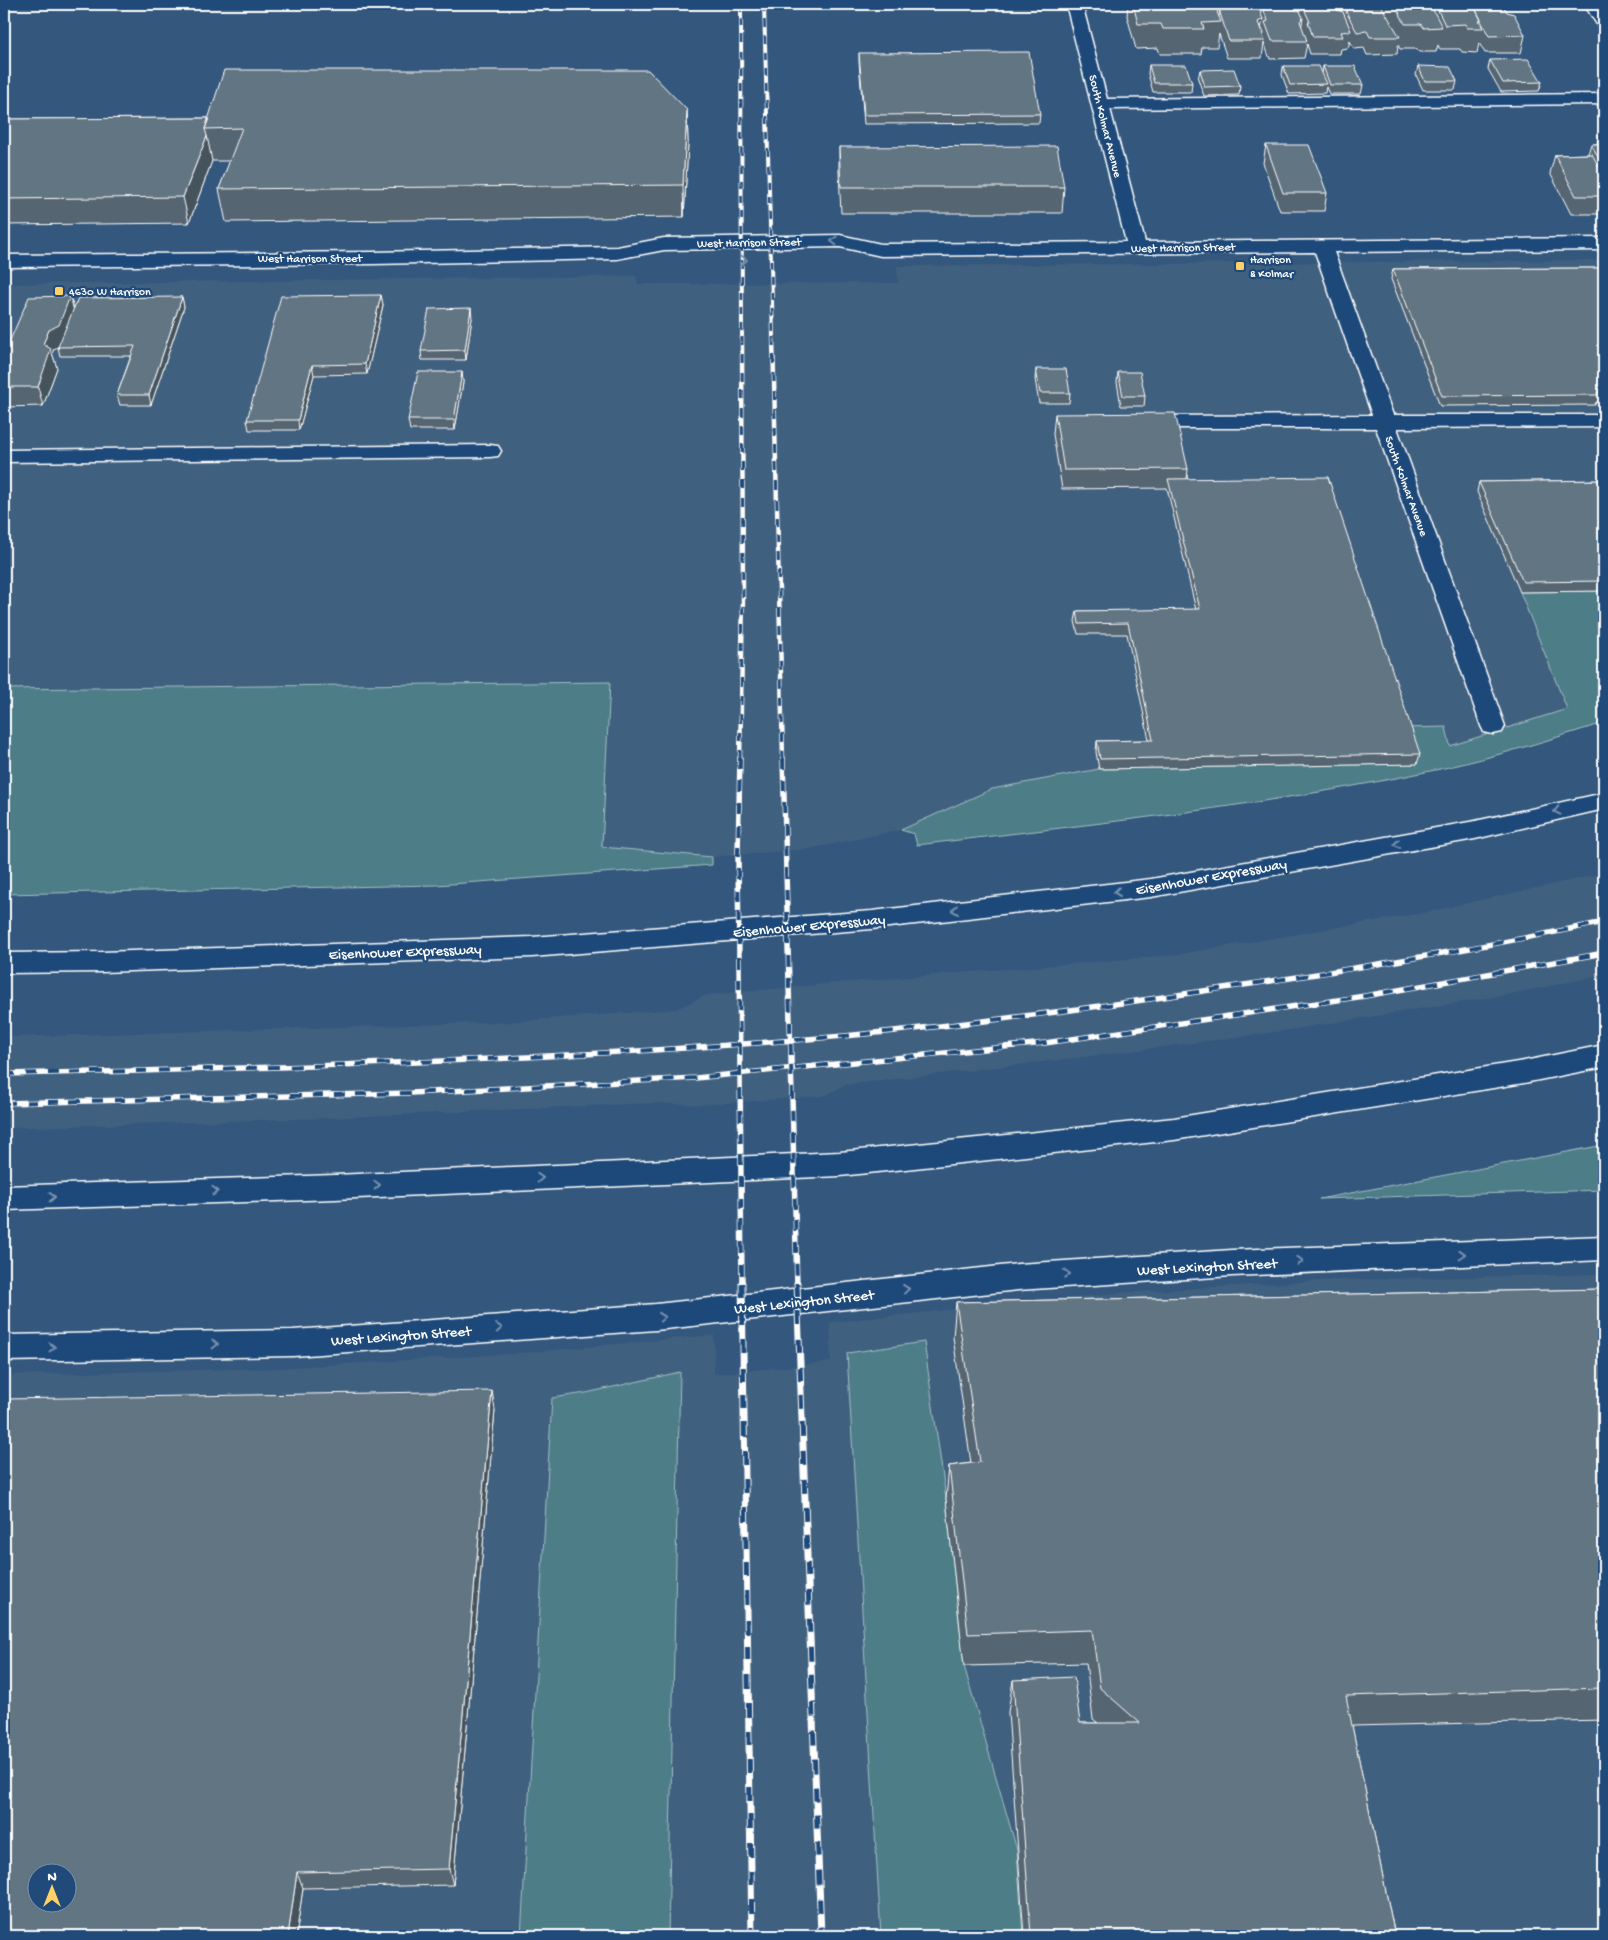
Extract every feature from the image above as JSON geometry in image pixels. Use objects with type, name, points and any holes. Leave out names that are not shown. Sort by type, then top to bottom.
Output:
[{"type":"main road","name":"South Kolmar Avenue","points":[[1074,4],[1137,248]]},
{"type":"main road","points":[[1592,4],[1604,24]]},
{"type":"main road","points":[[1100,104],[1604,99]]},
{"type":"main road","name":"West Harrison Street","points":[[4,260],[373,258],[616,253],[664,262],[842,259],[881,250],[1604,244]]},
{"type":"main road","name":"South Kolmar Avenue","points":[[1322,246],[1493,726]]},
{"type":"main road","points":[[1119,422],[1314,420],[1384,422],[1604,421]]},
{"type":"main road","points":[[4,456],[490,451]]},
{"type":"main road","name":"Eisenhower Expressway","points":[[4,963],[102,962],[532,947],[872,920],[1151,888],[1475,830],[1604,800]]},
{"type":"main road","points":[[4,1198],[335,1188],[840,1164],[1174,1129],[1524,1072],[1604,1056]]},
{"type":"main road","name":"West Lexington Street","points":[[4,1348],[293,1343],[656,1317],[1018,1277],[1232,1263],[1604,1248]]},
{"type":"shaded area","points":[[1604,260],[1604,591],[1521,592],[1567,709],[1417,764],[1099,769],[992,789],[901,830],[809,849],[712,857],[601,847],[610,682],[4,689],[4,284],[636,276],[638,284],[898,283],[897,266]]},
{"type":"shaded area","points":[[1604,873],[1604,975],[1506,995],[1283,1031],[1102,1055],[845,1085],[824,1096],[700,1105],[652,1103],[330,1118],[4,1128],[4,1037],[507,1022],[676,1009],[706,995],[1174,955],[1427,912]]},
{"type":"shaded area","points":[[1604,1274],[1604,1936],[1023,1936],[1017,1850],[964,1666],[946,1499],[924,1342],[847,1353],[881,1936],[668,1936],[680,1372],[586,1393],[552,1398],[521,1936],[4,1936],[4,1375],[276,1368],[509,1354],[714,1335],[714,1374],[831,1362],[830,1322],[1116,1293],[1334,1280]]},
{"type":"green space","points":[[1604,591],[1604,723],[1440,769],[1310,794],[1245,804],[917,845],[914,834],[901,830],[992,789],[1099,769],[1417,764],[1405,728],[1446,727],[1450,746],[1567,709],[1520,592]]},
{"type":"green space","points":[[610,682],[602,847],[712,857],[712,865],[437,885],[4,894],[4,689]]},
{"type":"green space","points":[[1604,1145],[1604,1190],[1319,1199]]},
{"type":"green space","points":[[924,1342],[946,1499],[964,1666],[1017,1850],[1023,1936],[881,1936],[847,1353]]},
{"type":"green space","points":[[680,1372],[668,1936],[521,1936],[552,1398],[586,1393]]},
{"type":"building","points":[[1133,4],[1218,4],[1220,9],[1217,12],[1221,22],[1202,23],[1204,29],[1163,29],[1161,24],[1138,24]]},
{"type":"building","points":[[1218,4],[1257,4],[1263,19],[1258,22],[1265,41],[1229,41]]},
{"type":"building","points":[[1261,4],[1297,4],[1303,18],[1300,21],[1307,41],[1272,41],[1265,22],[1268,21]]},
{"type":"building","points":[[1302,4],[1334,4],[1337,10],[1343,12],[1351,31],[1341,32],[1343,37],[1313,37],[1308,22],[1310,22]]},
{"type":"building","points":[[1345,4],[1380,4],[1400,37],[1370,37],[1367,31],[1357,32],[1346,12],[1348,9]]},
{"type":"building","points":[[1395,4],[1430,4],[1442,27],[1424,28],[1421,24],[1405,24]]},
{"type":"building","points":[[1435,4],[1473,4],[1483,28],[1467,28],[1466,24],[1445,25]]},
{"type":"building","points":[[1473,4],[1502,4],[1507,12],[1514,14],[1525,35],[1489,36]]},
{"type":"building","points":[[1029,52],[1040,114],[864,115],[859,53]]},
{"type":"building","points":[[1528,59],[1542,82],[1503,83],[1490,60]]},
{"type":"building","points":[[1149,65],[1186,65],[1192,83],[1154,83]]},
{"type":"building","points":[[1283,66],[1319,66],[1327,84],[1290,85]]},
{"type":"building","points":[[1323,66],[1355,66],[1363,85],[1330,85]]},
{"type":"building","points":[[1418,66],[1450,67],[1457,81],[1425,81]]},
{"type":"building","points":[[1234,69],[1240,86],[1205,87],[1200,70]]},
{"type":"building","points":[[224,70],[648,70],[687,110],[683,185],[219,189],[242,128],[205,129]]},
{"type":"building","points":[[209,118],[205,129],[207,136],[183,197],[4,199],[4,119]]},
{"type":"building","points":[[1599,135],[1604,135],[1604,144]]},
{"type":"building","points":[[1591,144],[1604,144],[1604,168]]},
{"type":"building","points":[[1266,145],[1309,145],[1327,193],[1283,193]]},
{"type":"building","points":[[1057,146],[1064,187],[841,187],[839,147]]},
{"type":"building","points":[[1592,154],[1604,176],[1604,196],[1576,196],[1555,155]]},
{"type":"building","points":[[1604,268],[1604,392],[1597,392],[1598,395],[1442,396],[1393,269]]},
{"type":"building","points":[[381,295],[365,364],[312,365],[298,420],[247,420],[281,296]]},
{"type":"building","points":[[70,296],[59,325],[49,330],[43,344],[51,349],[38,387],[4,387],[4,354],[29,297]]},
{"type":"building","points":[[182,297],[149,395],[117,395],[135,346],[58,347],[78,298]]},
{"type":"building","points":[[471,308],[465,350],[421,351],[429,309]]},
{"type":"building","points":[[1036,369],[1066,369],[1070,393],[1040,393]]},
{"type":"building","points":[[418,372],[462,372],[454,420],[408,420]]},
{"type":"building","points":[[1118,372],[1140,372],[1145,396],[1123,396]]},
{"type":"building","points":[[1175,413],[1188,469],[1064,470],[1055,414]]},
{"type":"building","points":[[1328,477],[1420,754],[1100,759],[1097,741],[1153,740],[1128,623],[1079,624],[1077,611],[1200,609],[1168,479]]},
{"type":"building","points":[[1604,480],[1604,581],[1523,582],[1479,482]]},
{"type":"building","points":[[1604,1289],[1604,1688],[1346,1696],[1395,1936],[1031,1936],[1013,1680],[1074,1677],[1080,1723],[1140,1723],[1100,1688],[1092,1630],[968,1634],[949,1466],[980,1462],[956,1302]]},
{"type":"building","points":[[492,1391],[449,1869],[297,1872],[288,1936],[4,1936],[4,1399]]},
{"type":"railway","points":[[741,4],[742,338]]},
{"type":"railway","points":[[764,4],[773,338]]},
{"type":"railway","points":[[740,759],[743,598],[742,337]]},
{"type":"railway","points":[[773,337],[783,759]]},
{"type":"railway","points":[[740,758],[738,855],[740,1044]]},
{"type":"railway","points":[[783,758],[790,1040]]},
{"type":"railway","points":[[790,1040],[1037,1015],[1371,965],[1604,922]]},
{"type":"railway","points":[[791,1068],[1045,1043],[1365,996],[1604,953]]},
{"type":"railway","points":[[740,1044],[790,1040]]},
{"type":"railway","points":[[790,1040],[791,1068]]},
{"type":"railway","points":[[4,1074],[424,1062],[740,1044]]},
{"type":"railway","points":[[740,1044],[740,1074]]},
{"type":"railway","points":[[740,1074],[791,1068]]},
{"type":"railway","points":[[791,1068],[797,1285]]},
{"type":"railway","points":[[4,1103],[411,1093],[696,1078],[740,1074]]},
{"type":"railway","points":[[740,1074],[742,1285]]},
{"type":"railway","points":[[742,1283],[752,1936]]},
{"type":"railway","points":[[797,1283],[821,1936]]},
{"type":"place","name":"Harrison & Kolmar","points":[[1240,266]]},
{"type":"place","name":"4630 W Harrison","points":[[59,291]]}]
